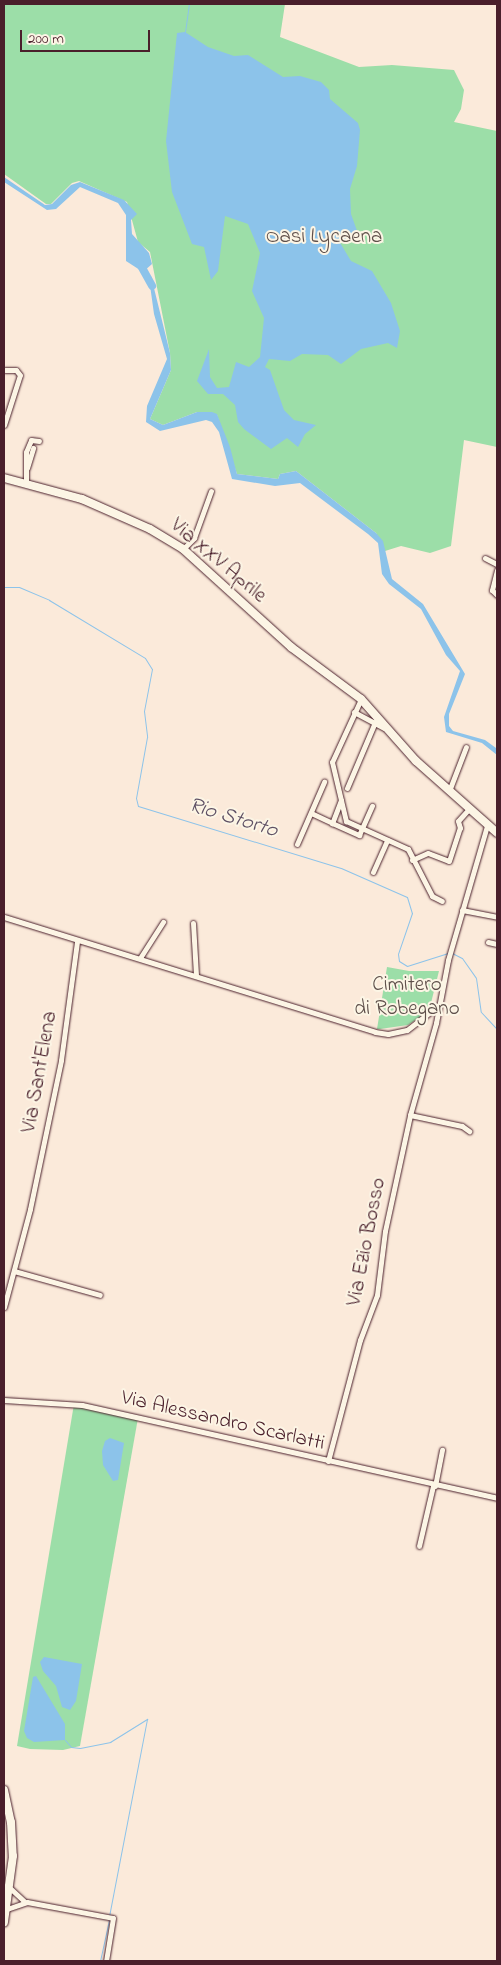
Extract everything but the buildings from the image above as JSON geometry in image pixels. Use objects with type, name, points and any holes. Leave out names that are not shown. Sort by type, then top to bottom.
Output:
[{"type":"main road","name":"Via XXV Aprile","points":[[4,478],[26,483],[116,513],[150,528],[183,549],[291,647],[361,699],[448,791],[487,826],[497,832]]},
{"type":"main road","points":[[4,1790],[13,1842],[11,1889],[4,1922]]},
{"type":"street","points":[[4,425],[20,375],[16,370],[6,370]]},
{"type":"street","points":[[27,468],[24,460],[30,440],[39,441]]},
{"type":"street","points":[[26,483],[27,468],[33,448]]},
{"type":"street","points":[[183,549],[194,538],[211,492]]},
{"type":"street","points":[[485,558],[497,564]]},
{"type":"street","points":[[497,570],[492,590],[497,595]]},
{"type":"street","points":[[361,699],[332,762],[346,821],[362,830],[408,849],[432,896],[442,901]]},
{"type":"street","points":[[354,712],[390,731]]},
{"type":"street","points":[[347,788],[375,722]]},
{"type":"street","points":[[448,791],[466,747]]},
{"type":"street","points":[[296,844],[324,782]]},
{"type":"street","points":[[332,823],[341,800]]},
{"type":"street","points":[[311,814],[359,835],[372,806]]},
{"type":"street","points":[[412,860],[428,853],[449,861],[460,828],[458,821],[468,810]]},
{"type":"street","points":[[487,826],[462,910],[497,917]]},
{"type":"street","points":[[373,872],[387,840]]},
{"type":"street","name":"Via Ezio Bosso","points":[[328,1461],[360,1340],[377,1295],[385,1231],[410,1114],[462,910]]},
{"type":"street","points":[[4,917],[77,942],[140,958],[382,1033],[408,1030],[430,1015],[438,1006]]},
{"type":"street","points":[[140,958],[163,922]]},
{"type":"street","points":[[193,923],[196,975]]},
{"type":"street","name":"Via Sant'Elena","points":[[4,1307],[14,1272],[61,1060],[77,942]]},
{"type":"street","points":[[488,942],[497,944]]},
{"type":"street","points":[[410,1114],[462,1126],[469,1131]]},
{"type":"street","points":[[14,1272],[100,1295]]},
{"type":"street","name":"Via Alessandro Scarlatti","points":[[4,1400],[82,1406],[434,1486],[497,1498]]},
{"type":"street","points":[[419,1546],[442,1450]]},
{"type":"street","points":[[11,1889],[27,1902],[109,1917],[114,1920],[106,1961]]},
{"type":"street","points":[[7,1909],[27,1902]]},
{"type":"green space","name":"Oasi Lycaena","points":[[4,4],[285,4],[280,37],[359,67],[392,65],[454,70],[464,90],[461,109],[454,122],[497,131],[497,447],[464,440],[451,546],[430,553],[401,546],[385,551],[376,533],[296,471],[280,474],[278,479],[237,474],[217,415],[197,412],[163,425],[150,419],[171,370],[170,353],[150,252],[138,242],[127,202],[79,181],[72,183],[51,204],[46,204],[4,174]]},
{"type":"green space","name":"Cimitero di Robegano","points":[[387,967],[409,971],[439,971],[429,1011],[408,1025],[377,1029]]},
{"type":"green space","points":[[74,1404],[138,1418],[80,1746],[63,1750],[30,1749],[17,1746]]},
{"type":"water","points":[[185,32],[208,47],[234,56],[248,55],[283,77],[300,76],[321,82],[329,90],[330,99],[358,123],[360,130],[357,166],[350,189],[351,214],[360,239],[339,241],[351,261],[372,271],[391,303],[400,331],[397,348],[388,343],[361,349],[341,364],[328,355],[302,354],[290,361],[269,359],[265,367],[270,370],[284,410],[294,420],[316,425],[305,434],[298,447],[287,438],[271,449],[244,429],[238,422],[235,405],[223,394],[208,394],[197,381],[209,349],[210,377],[217,388],[229,387],[236,362],[249,367],[260,357],[264,318],[252,291],[260,253],[248,224],[225,216],[218,271],[211,280],[204,247],[192,244],[172,192],[166,141],[177,33]]},
{"type":"water","points":[[4,177],[45,205],[52,204],[71,185],[80,182],[124,200],[137,214],[131,220],[132,234],[149,253],[152,264],[143,272],[126,261],[126,215],[118,203],[80,187],[56,209],[47,210],[4,182]]},
{"type":"water","points":[[151,276],[170,353],[171,370],[150,419],[163,425],[197,412],[217,414],[230,447],[237,474],[278,479],[280,474],[296,471],[376,533],[383,541],[392,579],[423,604],[465,674],[449,714],[449,726],[453,731],[485,740],[496,748],[497,755],[482,743],[446,732],[444,717],[460,671],[446,655],[421,609],[389,584],[382,574],[378,543],[300,483],[275,486],[232,479],[219,432],[212,422],[206,420],[160,431],[146,422],[147,406],[167,359],[154,314],[149,278]]},
{"type":"water","points":[[110,1438],[124,1443],[118,1480],[113,1481],[103,1465],[102,1451],[105,1441]]},
{"type":"water","points":[[44,1657],[82,1664],[76,1701],[70,1710],[62,1707],[56,1686],[43,1671],[40,1662]]},
{"type":"water","points":[[36,1676],[65,1724],[65,1740],[34,1742],[27,1738],[24,1731],[33,1677]]},
{"type":"waterway","points":[[185,32],[189,4]]},
{"type":"waterway","points":[[140,264],[152,286]]},
{"type":"waterway","name":"Rio Storto","points":[[4,587],[19,587],[49,600],[145,658],[152,669],[144,711],[147,737],[136,798],[138,806],[341,868],[407,897],[412,913],[398,954],[399,961],[407,966],[448,953]]},
{"type":"waterway","name":"Rio Storto","points":[[452,953],[462,958],[476,978],[481,1012],[497,1029]]},
{"type":"waterway","points":[[65,1740],[71,1747],[80,1748],[110,1742],[147,1719],[109,1917]]},
{"type":"waterway","points":[[100,1961],[109,1920]]}]
